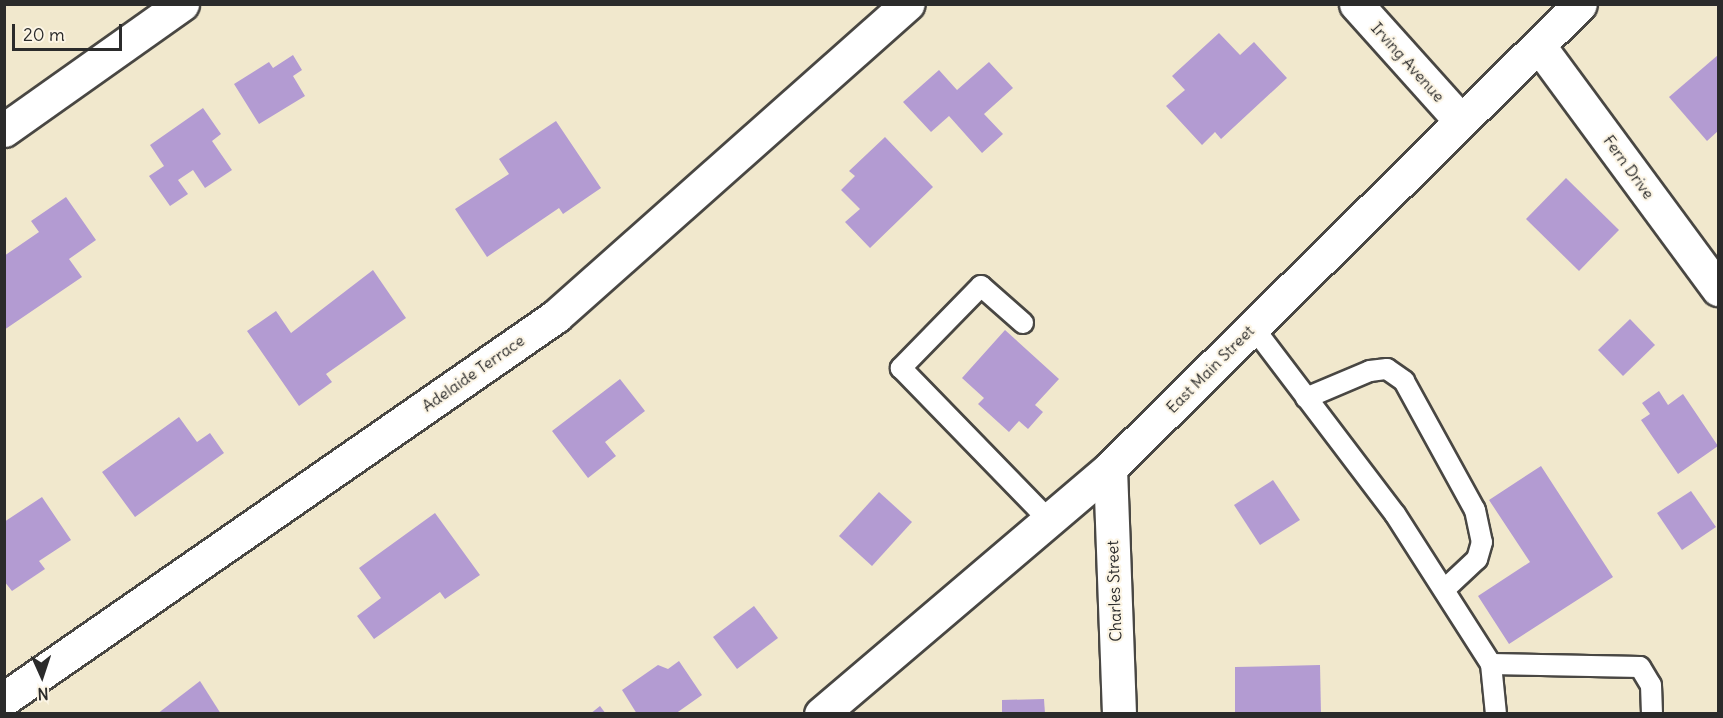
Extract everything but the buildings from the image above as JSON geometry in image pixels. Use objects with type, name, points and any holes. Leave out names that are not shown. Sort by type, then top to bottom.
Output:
[{"type":"main road","points":[[4,130],[182,4]]},
{"type":"main road","name":"Adelaide Terrace","points":[[4,699],[556,316],[908,4]]},
{"type":"main road","name":"Irving Avenue","points":[[1356,4],[1460,120]]},
{"type":"main road","name":"East Main Street","points":[[821,714],[1110,468],[1580,4]]},
{"type":"main road","name":"Fern Drive","points":[[1539,46],[1719,289]]},
{"type":"main road","name":"Charles Street","points":[[1110,468],[1119,714]]},
{"type":"lane","points":[[1023,323],[981,286],[901,368],[1049,520]]},
{"type":"lane","points":[[1253,327],[1395,514],[1491,664],[1496,714]]},
{"type":"lane","points":[[1306,398],[1370,371],[1387,369],[1404,381],[1475,510],[1482,542],[1477,559],[1444,590]]},
{"type":"lane","points":[[1491,664],[1640,667],[1651,685],[1652,714]]}]
